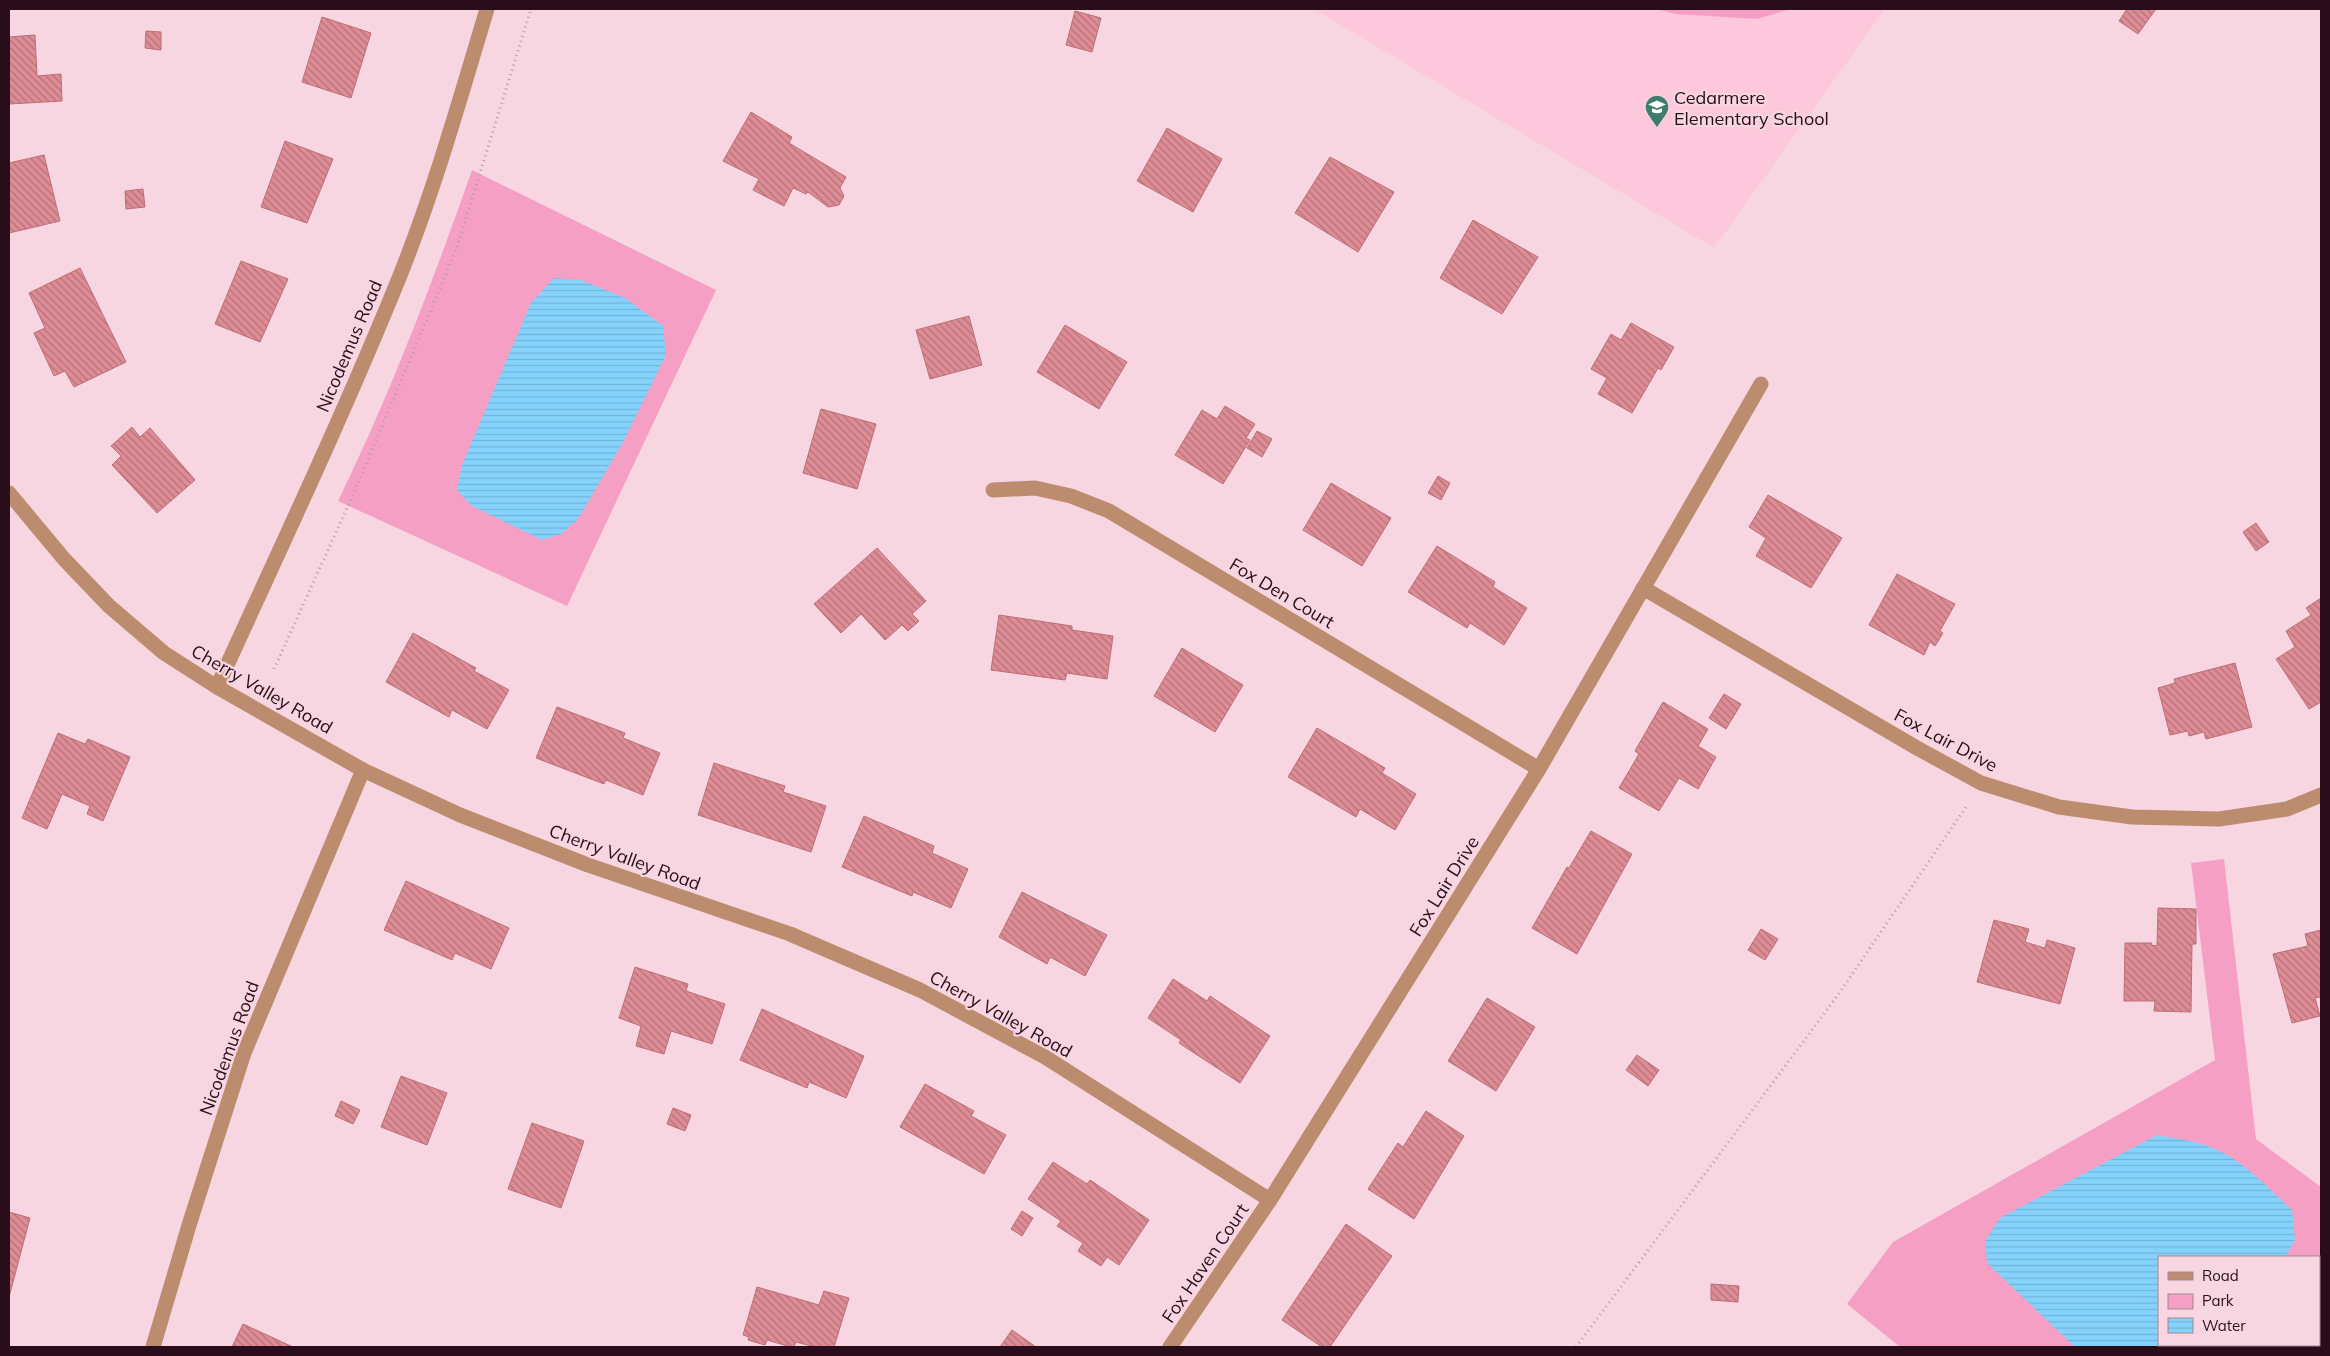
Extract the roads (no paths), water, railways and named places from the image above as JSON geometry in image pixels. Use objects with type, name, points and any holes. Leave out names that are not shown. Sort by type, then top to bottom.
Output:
[{"type":"street","name":"Nicodemus Road","points":[[217,687],[345,405],[399,277],[443,154],[486,9]]},
{"type":"street","name":"Fox Lair Drive","points":[[1270,1200],[1539,768],[1761,384]]},
{"type":"street","name":"Fox Den Court","points":[[994,490],[1035,488],[1071,496],[1109,512],[1539,768]]},
{"type":"street","name":"Cherry Valley Road","points":[[10,496],[64,559],[109,606],[164,653],[217,687],[363,770],[469,818],[588,865],[790,934],[920,990],[1045,1057],[1270,1200]]},
{"type":"street","name":"Fox Lair Drive","points":[[1643,588],[1917,748],[1981,783],[2058,808],[2132,818],[2220,819],[2287,809],[2321,795]]},
{"type":"street","name":"Nicodemus Road","points":[[153,1347],[190,1222],[244,1053],[363,770]]},
{"type":"street","name":"Fox Haven Court","points":[[1170,1347],[1270,1200]]},
{"type":"water","points":[[554,278],[581,280],[625,298],[663,326],[666,355],[623,442],[578,519],[561,534],[542,540],[472,506],[457,490],[462,465],[531,303]]},
{"type":"water","points":[[2157,1135],[2203,1144],[2228,1155],[2238,1162],[2292,1210],[2295,1240],[2286,1256],[2158,1256],[2158,1346],[2212,1346],[2211,1347],[2075,1347],[1987,1263],[1985,1241],[2000,1218]]},
{"type":"place","name":"Cedarmere Elementary School","points":[[1657,128]]}]
